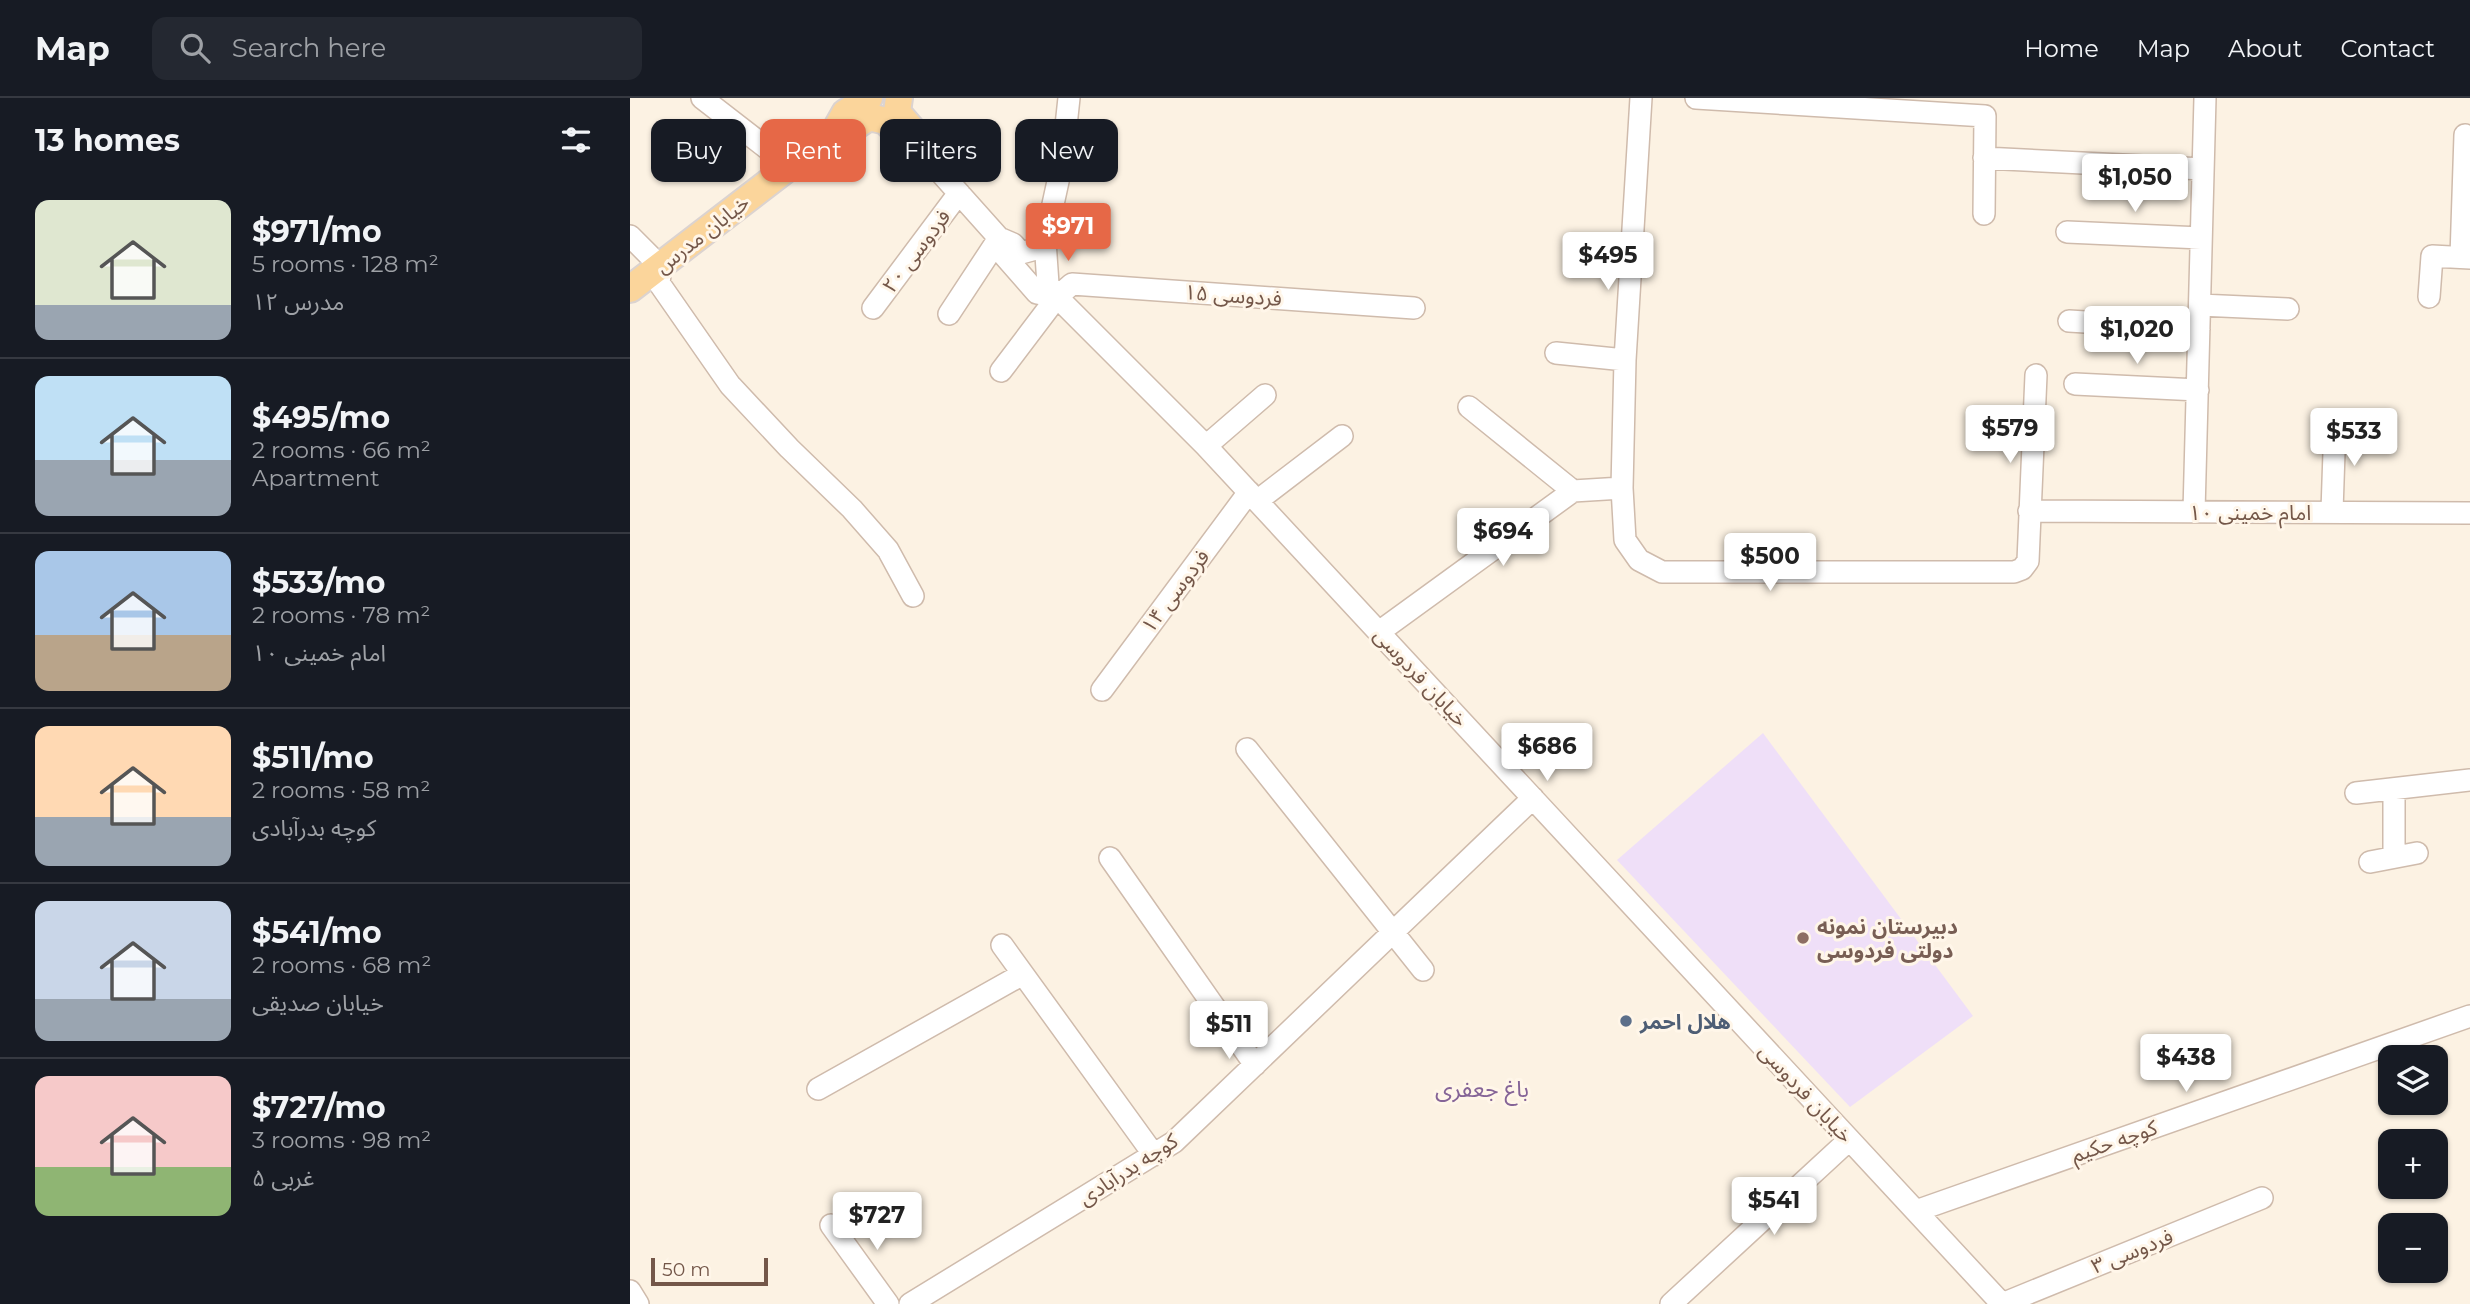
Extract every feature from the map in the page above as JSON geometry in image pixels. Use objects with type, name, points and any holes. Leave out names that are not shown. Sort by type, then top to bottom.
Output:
[{"type":"main road","name":"خیابان مدرس","points":[[842,119],[845,113],[869,98]]},
{"type":"main road","points":[[899,98],[897,113],[902,119]]},
{"type":"main road","name":"خیابان مدرس","points":[[630,289],[769,182]]},
{"type":"street","points":[[702,98],[760,143]]},
{"type":"street","points":[[1001,371],[1057,297],[1048,284],[1045,241],[1062,163],[1069,98]]},
{"type":"street","points":[[1641,98],[1626,360],[1622,488],[1625,540],[1639,560],[1662,572],[2014,572],[2022,569],[2028,561],[2036,375]]},
{"type":"street","points":[[1696,98],[1857,103],[1984,116],[1984,214]]},
{"type":"street","points":[[2194,512],[2205,98]]},
{"type":"street","points":[[2429,297],[2432,256],[2466,257],[2465,135]]},
{"type":"street","points":[[1984,158],[2203,169]]},
{"type":"street","name":"خیابان فردوسی","points":[[949,182],[999,238],[1002,253],[1037,293],[1057,297],[1206,446],[2002,1304]]},
{"type":"street","name":"فردوسی ۲۰","points":[[873,308],[959,193]]},
{"type":"street","points":[[2067,232],[2201,238]]},
{"type":"street","points":[[630,236],[660,267],[659,283],[730,385],[852,509],[888,550],[913,596]]},
{"type":"street","points":[[949,314],[999,238],[1013,244],[1021,253],[1032,250],[1045,241]]},
{"type":"street","name":"فردوسی ۱۵","points":[[1057,297],[1072,284],[1414,307]]},
{"type":"street","points":[[2200,305],[2288,309]]},
{"type":"street","points":[[2069,321],[2199,329]]},
{"type":"street","points":[[1556,353],[1626,360]]},
{"type":"street","points":[[2075,384],[2197,390]]},
{"type":"street","points":[[1206,446],[1265,395]]},
{"type":"street","points":[[1469,407],[1573,491]]},
{"type":"street","points":[[2332,511],[2335,423]]},
{"type":"street","name":"فردوسی ۱۴","points":[[1102,690],[1253,497],[1342,436]]},
{"type":"street","points":[[1379,632],[1573,491],[1622,488]]},
{"type":"street","name":"امام خمینی ۱۰","points":[[2029,511],[2470,513]]},
{"type":"street","points":[[1247,750],[1423,970]]},
{"type":"street","points":[[2356,793],[2470,780]]},
{"type":"street","points":[[2393,789],[2393,858]]},
{"type":"street","name":"کوچه بدرآبادی","points":[[910,1304],[1174,1142],[1532,798]]},
{"type":"street","points":[[2370,862],[2417,853]]},
{"type":"street","points":[[1111,858],[1255,1065]]},
{"type":"street","points":[[1002,945],[1154,1155]]},
{"type":"street","points":[[818,1089],[1023,974]]},
{"type":"street","name":"کوچه حکیم","points":[[1916,1211],[2470,1016]]},
{"type":"street","points":[[1671,1304],[1849,1140]]},
{"type":"street","name":"فردوسی ۳","points":[[2002,1304],[2262,1198]]},
{"type":"street","points":[[831,1225],[888,1304]]},
{"type":"street","points":[[630,1291],[639,1304]]},
{"type":"shaded area","name":"دبیرستان نمونه دولتی فردوسی","points":[[1763,733],[1973,1016],[1850,1107],[1617,860]]},
{"type":"place","name":"دبیرستان نمونه دولتی فردوسی","points":[[1803,938]]},
{"type":"place","name":"هلال احمر","points":[[1626,1021]]},
{"type":"district","name":"باغ جعفری","points":[[1482,1089]]}]
